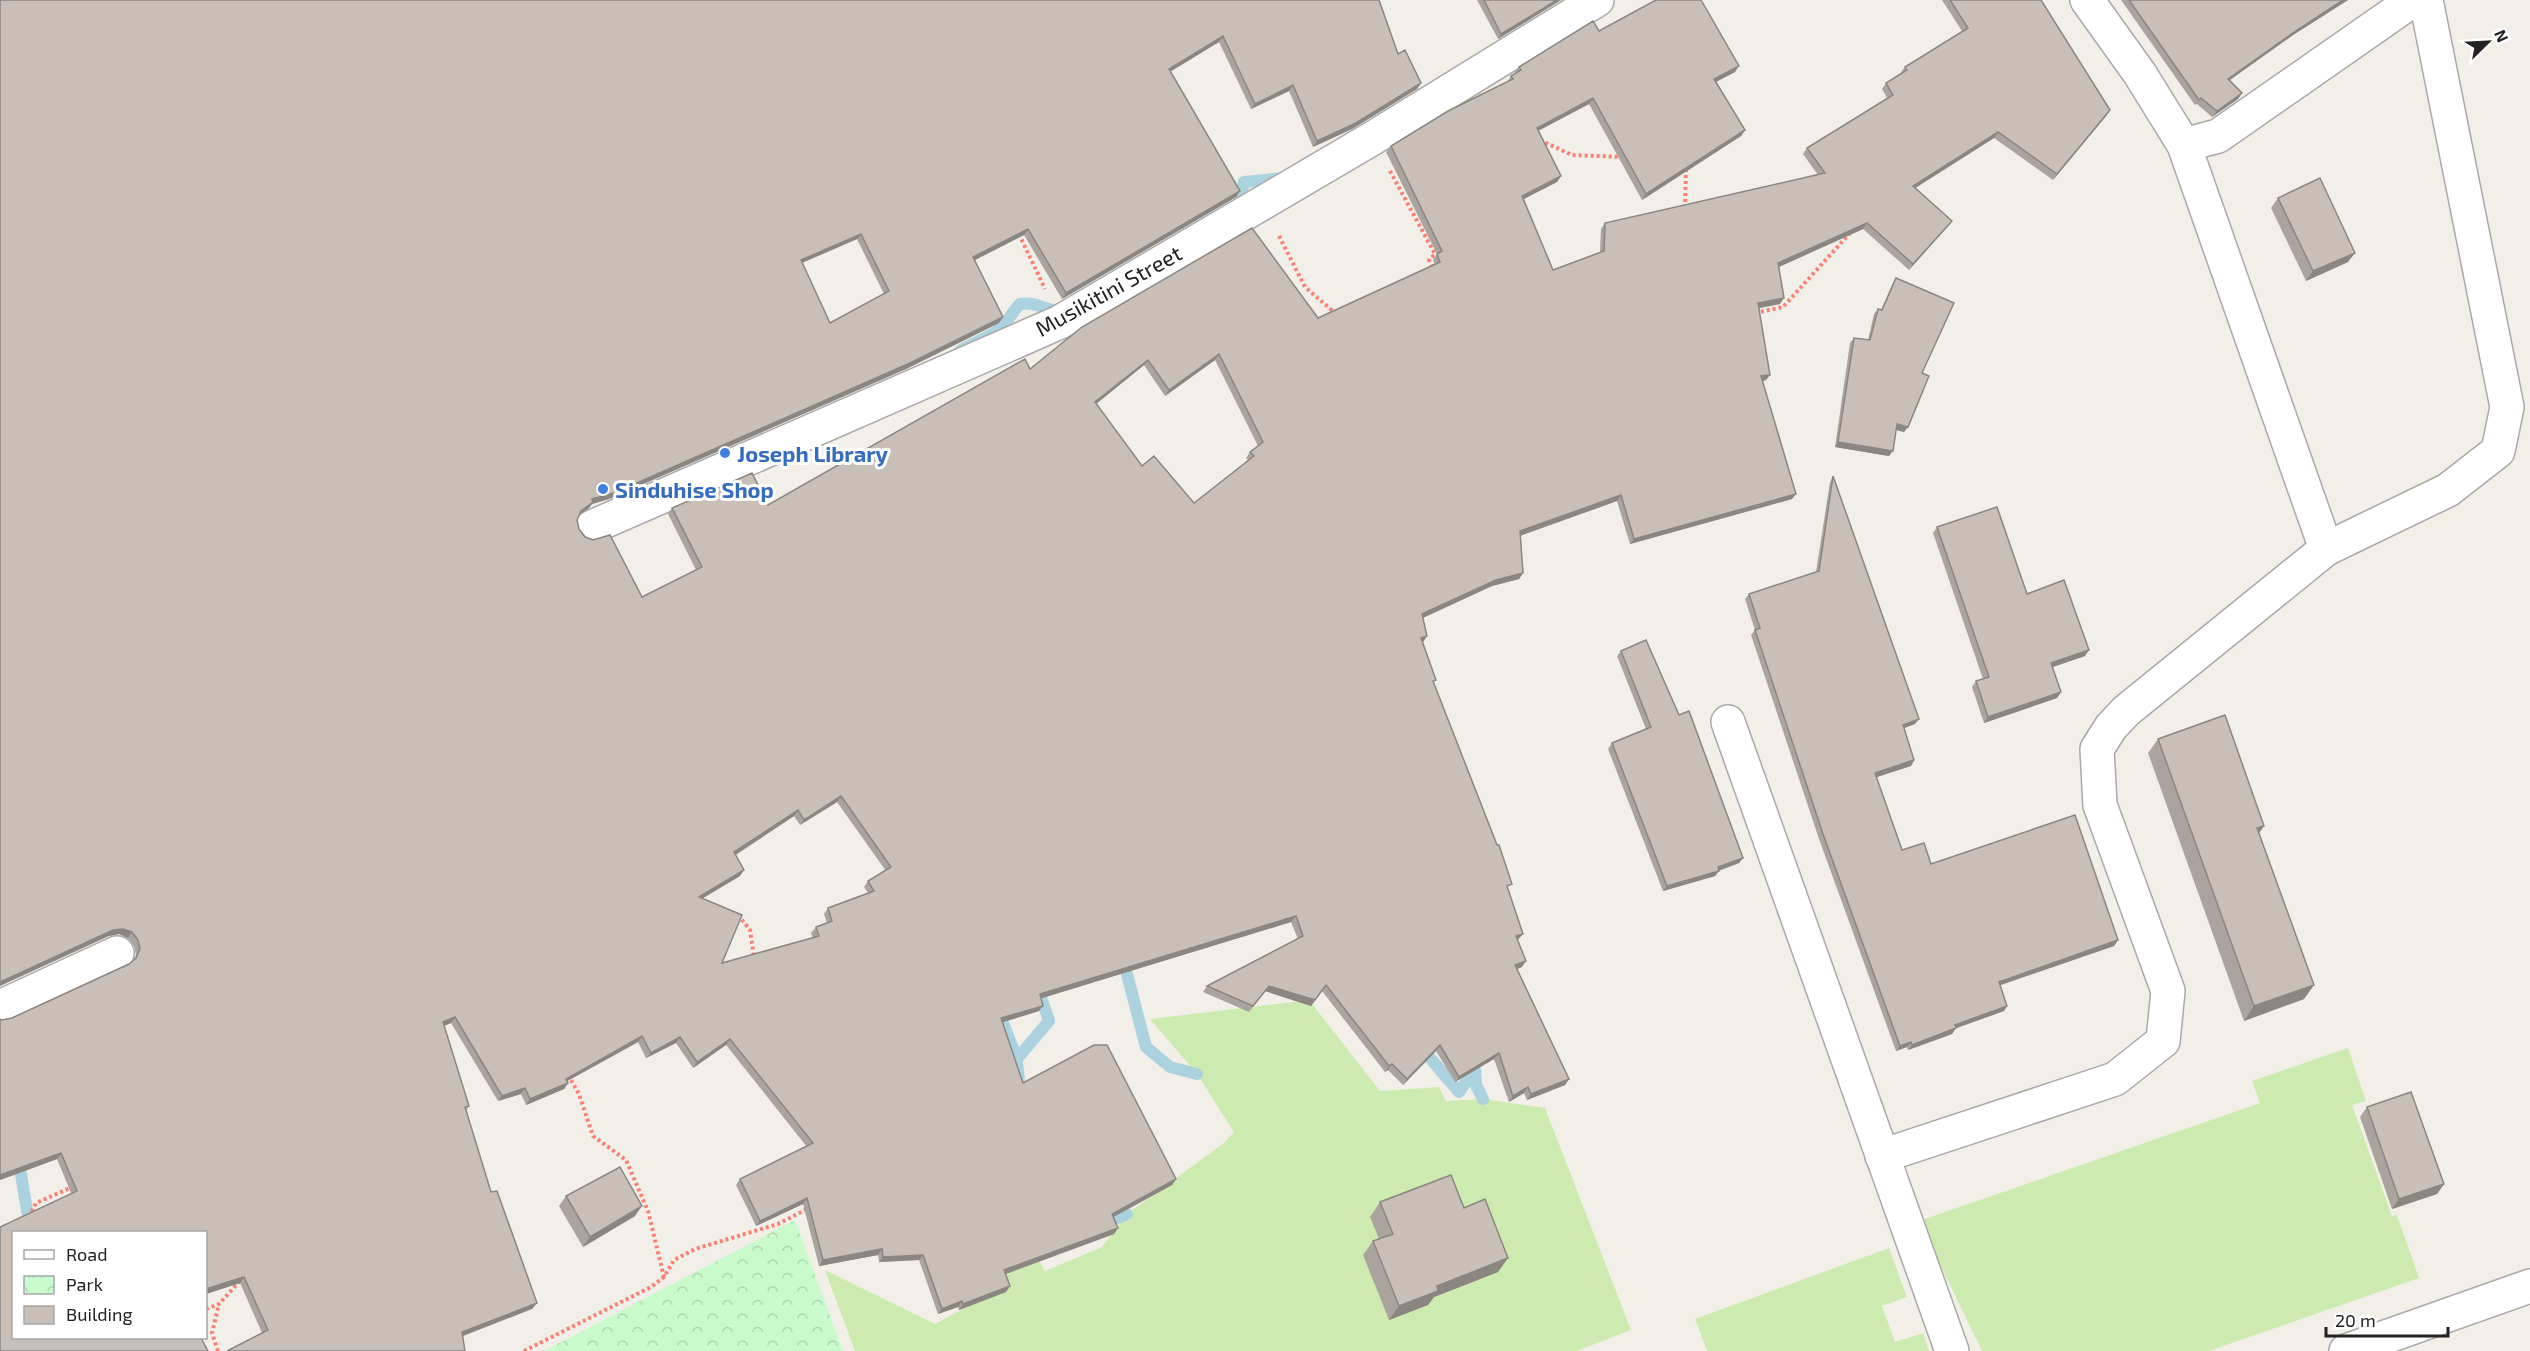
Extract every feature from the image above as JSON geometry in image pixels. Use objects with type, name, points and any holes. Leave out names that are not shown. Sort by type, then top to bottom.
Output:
[{"type":"street","name":"Musikitini Street","points":[[592,527],[1060,322],[1373,138],[1598,0]]},
{"type":"street","points":[[2087,0],[2140,74],[2184,145],[2326,549]]},
{"type":"street","points":[[2184,145],[2218,136],[2254,114],[2413,0]]},
{"type":"street","points":[[1882,1156],[2115,1079],[2163,1041],[2168,991],[2100,805],[2097,748],[2111,727],[2126,711],[2326,549],[2448,490],[2498,452],[2507,407],[2426,0]]},
{"type":"street","points":[[1728,722],[1952,1351]]},
{"type":"street","points":[[0,1007],[117,953]]},
{"type":"street","points":[[2346,1351],[2530,1286]]},
{"type":"path","points":[[1534,137],[1572,155],[1630,157]]},
{"type":"path","points":[[1373,138],[1435,254],[1429,260],[1436,276]]},
{"type":"path","points":[[1686,164],[1686,212]]},
{"type":"path","points":[[1262,204],[1305,287],[1342,322]]},
{"type":"path","points":[[1017,228],[1060,322]]},
{"type":"path","points":[[1752,314],[1783,307],[1853,230]]},
{"type":"path","points":[[735,914],[750,930],[755,960]]},
{"type":"path","points":[[563,1066],[579,1094],[593,1136],[626,1160],[648,1211],[664,1277]]},
{"type":"path","points":[[29,1222],[29,1212],[36,1203],[74,1186]]},
{"type":"path","points":[[524,1351],[651,1287],[664,1277],[674,1260],[695,1249],[778,1224],[819,1201]]},
{"type":"path","points":[[207,1309],[219,1304],[246,1274]]},
{"type":"path","points":[[218,1351],[212,1333],[219,1304]]},
{"type":"green space","points":[[1309,1000],[1380,1091],[1439,1087],[1446,1101],[1483,1099],[1545,1108],[1631,1330],[1577,1351],[855,1351],[825,1270],[935,1324],[1005,1286],[986,1226],[1016,1217],[1045,1271],[1102,1247],[1127,1214],[1224,1143],[1234,1132],[1197,1074],[1150,1019]]},
{"type":"green space","points":[[2348,1048],[2366,1101],[2352,1105],[2392,1216],[2397,1215],[2419,1278],[2209,1351],[1982,1351],[1919,1221],[2260,1103],[2252,1081]]},
{"type":"green space","points":[[795,1220],[843,1351],[544,1351]]},
{"type":"green space","points":[[1889,1248],[1907,1297],[1882,1306],[1895,1342],[1923,1333],[1929,1351],[1707,1351],[1695,1319]]},
{"type":"building","points":[[0,0],[1379,0],[1398,54],[1405,50],[1421,83],[1356,123],[1317,141],[1293,85],[1255,104],[1223,36],[1169,69],[1240,191],[1066,293],[1028,229],[973,257],[1003,317],[910,363],[614,493],[592,499],[593,502],[581,511],[577,520],[579,529],[585,537],[593,540],[610,535],[642,597],[702,567],[672,508],[752,473],[768,505],[1025,359],[1030,369],[1082,327],[1252,228],[1318,318],[1440,262],[1437,254],[1442,251],[1391,146],[1448,111],[1513,79],[1511,76],[1521,70],[1519,67],[1593,21],[1599,31],[1656,0],[1701,0],[1739,66],[1714,79],[1745,130],[1646,194],[1593,98],[1537,128],[1561,176],[1522,196],[1553,270],[1604,251],[1605,223],[1825,173],[1807,148],[1893,95],[1886,83],[1907,70],[1905,67],[1968,28],[1950,0],[2041,0],[2110,110],[2057,174],[1998,132],[1913,186],[1952,221],[1913,264],[1867,223],[1778,263],[1784,298],[1758,303],[1770,375],[1761,376],[1796,494],[1634,539],[1621,495],[1520,531],[1523,573],[1496,580],[1422,614],[1427,636],[1421,638],[1436,680],[1433,681],[1497,845],[1499,845],[1512,884],[1507,886],[1523,934],[1516,936],[1526,961],[1515,965],[1569,1079],[1531,1094],[1528,1087],[1513,1096],[1499,1053],[1459,1077],[1440,1045],[1407,1079],[1392,1064],[1389,1066],[1326,985],[1315,1000],[1269,986],[1253,1006],[1207,986],[1303,936],[1296,916],[1040,994],[1043,1006],[1001,1018],[1023,1083],[1094,1045],[1107,1045],[1176,1179],[1112,1214],[1118,1228],[1004,1270],[1010,1286],[963,1304],[962,1301],[942,1309],[923,1255],[883,1257],[882,1249],[823,1260],[807,1198],[760,1221],[740,1179],[813,1143],[730,1039],[697,1062],[680,1037],[651,1053],[642,1036],[566,1079],[568,1083],[530,1099],[525,1088],[502,1096],[455,1017],[443,1022],[469,1106],[465,1107],[491,1192],[497,1191],[537,1303],[462,1332],[465,1351],[227,1351],[268,1330],[244,1277],[207,1289],[207,1231],[12,1231],[12,1339],[202,1339],[208,1351],[0,1351],[0,1227],[77,1191],[61,1153],[0,1175],[0,1019],[12,1018],[129,964],[136,958],[140,949],[138,940],[132,932],[123,929],[113,930],[0,982]],"holes":[[[861,234],[889,291],[830,323],[801,260]],[[1219,354],[1263,442],[1250,452],[1254,456],[1194,503],[1154,456],[1142,466],[1095,402],[1148,360],[1169,390]],[[841,796],[891,867],[868,881],[874,891],[828,908],[832,921],[816,927],[819,936],[722,963],[742,915],[699,897],[744,870],[734,852],[798,810],[804,820]]]},
{"type":"building","points":[[1484,0],[1557,0],[1501,34]]},
{"type":"building","points":[[2129,0],[2343,0],[2228,79],[2242,93],[2217,111],[2201,98],[2199,100]]},
{"type":"building","points":[[2320,178],[2355,253],[2313,271],[2278,198]]},
{"type":"building","points":[[1896,278],[1954,303],[1922,373],[1929,376],[1908,427],[1897,424],[1893,451],[1838,442],[1854,338],[1870,340],[1878,309],[1882,310]]},
{"type":"building","points":[[1833,476],[1919,719],[1903,725],[1914,760],[1875,773],[1902,850],[1924,843],[1931,864],[2075,815],[2118,940],[1999,982],[2007,1006],[1955,1025],[1956,1028],[1912,1045],[1911,1042],[1900,1046],[1823,834],[1755,630],[1760,628],[1749,594],[1819,571]]},
{"type":"building","points":[[1997,507],[2027,594],[2064,580],[2089,650],[2051,663],[2061,692],[1988,717],[1976,681],[1989,677],[1937,527]]},
{"type":"building","points":[[1646,640],[1679,715],[1689,711],[1743,858],[1718,867],[1719,871],[1667,886],[1612,743],[1651,727],[1621,651]]},
{"type":"building","points":[[2225,715],[2264,826],[2257,828],[2314,985],[2254,1006],[2158,739]]},
{"type":"building","points":[[2411,1092],[2444,1184],[2399,1199],[2367,1107]]},
{"type":"building","points":[[620,1167],[642,1206],[590,1237],[566,1196]]},
{"type":"building","points":[[1451,1175],[1464,1208],[1485,1199],[1508,1258],[1437,1286],[1438,1291],[1399,1306],[1373,1241],[1393,1234],[1380,1202]]},
{"type":"waterway","points":[[1238,211],[1244,182],[1284,178]]},
{"type":"waterway","points":[[960,351],[998,331],[1020,304],[1033,304],[1052,310],[1062,310]]},
{"type":"waterway","points":[[1123,959],[1146,1047],[1170,1067],[1197,1074]]},
{"type":"waterway","points":[[1019,1082],[1017,1059],[1049,1021],[1037,985]]},
{"type":"waterway","points":[[993,1024],[1003,1023],[1017,1059]]},
{"type":"waterway","points":[[1419,1045],[1459,1092],[1475,1069],[1476,1085],[1483,1099]]},
{"type":"waterway","points":[[18,1156],[28,1217],[25,1231]]},
{"type":"waterway","points":[[1102,1217],[1106,1223],[1127,1214]]},
{"type":"place","name":"Joseph Library","points":[[725,453]]},
{"type":"place","name":"Sinduhise Shop","points":[[603,489]]}]
